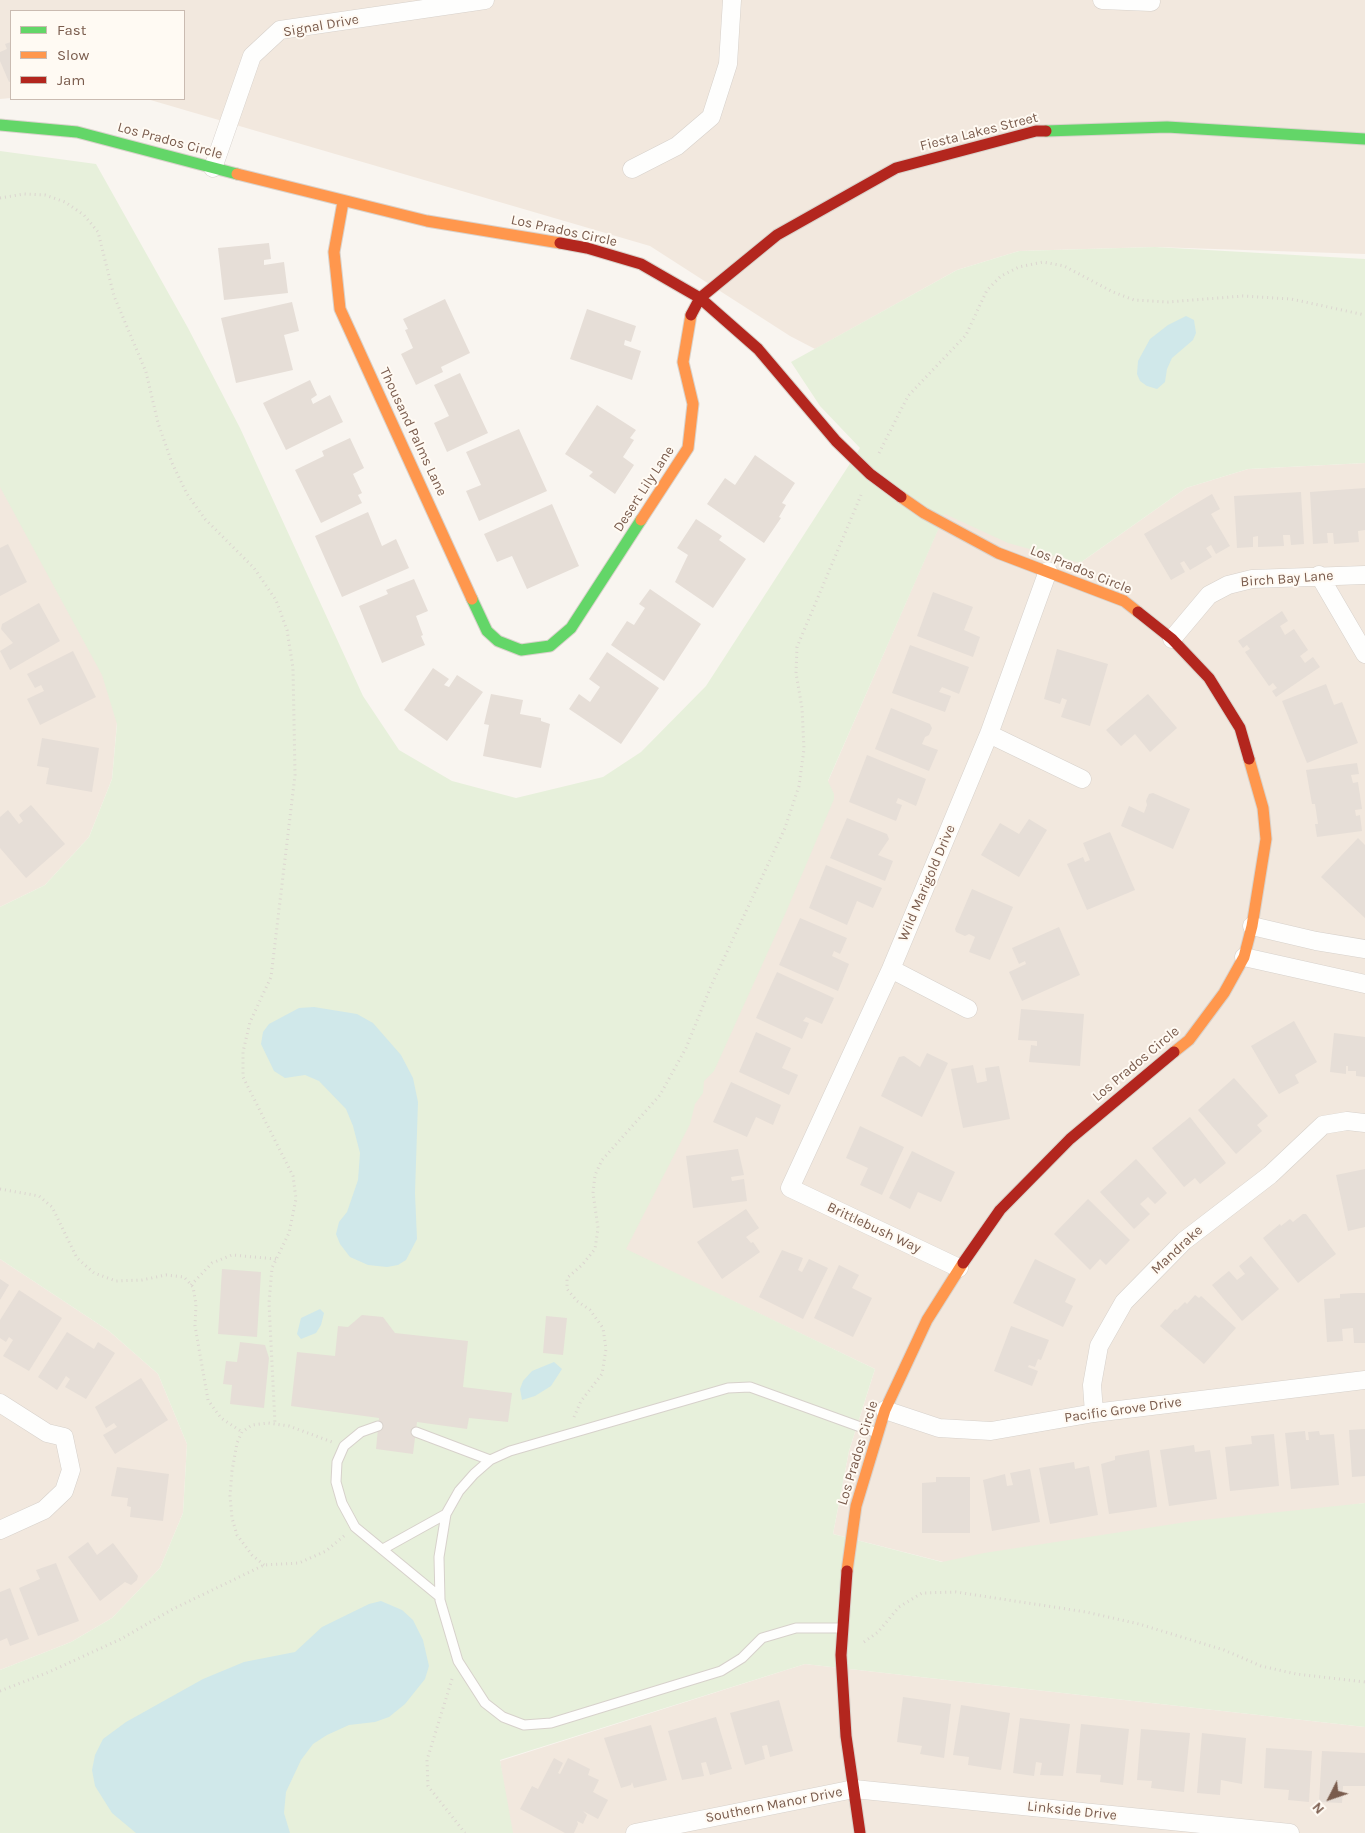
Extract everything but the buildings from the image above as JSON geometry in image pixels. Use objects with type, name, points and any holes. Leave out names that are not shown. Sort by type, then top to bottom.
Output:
[{"type":"street","name":"Signal Drive","points":[[213,168],[252,56],[280,30],[485,0]]},
{"type":"street","points":[[632,169],[677,146],[711,117],[728,64],[732,0]]},
{"type":"street","points":[[1102,0],[1151,2]]},
{"type":"street","name":"Los Prados Circle","points":[[0,125],[77,132],[343,202],[426,221],[587,248],[641,264],[700,298],[758,349],[836,441],[870,474],[932,518],[998,553],[1124,601],[1172,639],[1209,678],[1240,728],[1264,808],[1266,839],[1252,926],[1244,957],[1224,994],[1189,1040],[1070,1139],[1000,1210],[958,1268],[927,1320],[885,1410],[856,1506],[848,1553],[842,1634],[846,1736],[860,1833]]},
{"type":"street","name":"Fiesta Lakes Street","points":[[700,298],[777,235],[896,168],[1036,131],[1166,127],[1365,139]]},
{"type":"street","name":"Thousand Palms Lane","points":[[343,202],[334,252],[340,308],[488,631],[498,641],[521,650]]},
{"type":"street","name":"Desert Lily Lane","points":[[521,650],[550,646],[571,628],[688,448],[693,404],[683,362],[689,318],[700,298]]},
{"type":"street","name":"Wild Marigold Drive","points":[[790,1188],[891,970],[989,734],[1048,571]]},
{"type":"street","points":[[1319,575],[1365,654]]},
{"type":"street","name":"Birch Bay Lane","points":[[1172,639],[1209,595],[1228,584],[1252,579],[1319,575],[1365,575]]},
{"type":"street","points":[[989,734],[1082,779]]},
{"type":"street","points":[[1252,926],[1316,941],[1365,949]]},
{"type":"street","points":[[1244,957],[1365,984]]},
{"type":"street","points":[[891,970],[968,1009]]},
{"type":"street","name":"Mandrake","points":[[1094,1413],[1092,1385],[1098,1346],[1124,1302],[1184,1240],[1270,1175],[1323,1125],[1347,1121],[1365,1123]]},
{"type":"street","name":"Brittlebush Way","points":[[790,1188],[958,1268]]},
{"type":"street","name":"Pacific Grove Drive","points":[[885,1410],[939,1428],[991,1431],[1094,1413],[1365,1380]]},
{"type":"street","points":[[0,1402],[46,1433],[64,1437],[71,1470],[64,1491],[44,1510],[0,1530]]},
{"type":"street","name":"Southern Manor Drive","points":[[636,1833],[854,1789]]},
{"type":"street","name":"Linkside Drive","points":[[854,1789],[1290,1833]]},
{"type":"lane","points":[[842,1634],[796,1628],[762,1638],[742,1658],[721,1671],[551,1722],[524,1725],[503,1717],[485,1702],[458,1662],[440,1597],[439,1557],[446,1514],[459,1492],[474,1474],[490,1460],[510,1451],[728,1388],[750,1387],[878,1434]]},
{"type":"lane","points":[[378,1426],[362,1432],[344,1446],[337,1462],[336,1482],[342,1504],[355,1527],[440,1597]]},
{"type":"lane","points":[[416,1432],[490,1460]]},
{"type":"lane","points":[[383,1549],[446,1514]]},
{"type":"path","points":[[0,198],[24,194],[45,195],[65,202],[84,215],[98,232],[114,296],[146,372],[158,423],[183,486],[205,519],[254,568],[276,600],[287,630],[292,668],[294,784],[271,976],[250,1022],[242,1052],[243,1077],[293,1176],[296,1199],[289,1234],[272,1268],[270,1303],[275,1424]]},
{"type":"path","points":[[574,1433],[574,1416],[581,1401],[602,1374],[606,1349],[604,1328],[590,1310],[577,1301],[567,1289],[567,1278],[582,1265],[595,1249],[598,1228],[593,1193],[595,1175],[602,1160],[660,1095],[686,1048],[711,986],[785,828],[800,786],[804,748],[802,708],[796,673],[798,647],[890,427],[908,396],[966,335],[987,290],[1001,276],[1019,267],[1043,262],[1064,266],[1113,292],[1134,300],[1168,302],[1243,296],[1291,300],[1365,315]]},
{"type":"path","points":[[0,1189],[39,1196],[52,1208],[77,1258],[94,1273],[116,1281],[142,1280],[166,1275],[184,1277],[191,1284],[196,1304],[195,1326],[208,1400],[221,1418],[242,1432]]},
{"type":"path","points":[[191,1284],[212,1263],[232,1255],[276,1259]]},
{"type":"path","points":[[264,1565],[252,1555],[237,1534],[232,1518],[230,1496],[232,1472],[237,1443],[242,1432],[252,1425],[275,1424],[289,1426],[344,1446]]},
{"type":"path","points":[[0,1692],[121,1639],[173,1609],[264,1565],[299,1563],[326,1551],[355,1527]]},
{"type":"path","points":[[842,1634],[861,1644],[878,1632],[899,1607],[922,1593],[956,1592],[1086,1612],[1130,1622],[1224,1650],[1261,1666],[1296,1674],[1365,1682]]},
{"type":"path","points":[[458,1662],[427,1760],[428,1786],[464,1833]]},
{"type":"shaded area","points":[[0,0],[1365,0],[1365,254],[1155,247],[1019,251],[957,270],[815,349],[790,336],[650,246],[150,100],[185,100],[185,10],[10,10],[10,98],[0,99]]},
{"type":"shaded area","points":[[1365,463],[1365,1503],[951,1564],[833,1534],[849,1451],[875,1369],[624,1249],[945,513],[1080,563],[1186,488],[1248,469]]},
{"type":"shaded area","points":[[0,469],[105,671],[118,711],[112,779],[89,837],[45,885],[0,907]]},
{"type":"shaded area","points":[[0,1259],[109,1331],[158,1374],[187,1444],[183,1513],[160,1568],[112,1618],[71,1642],[0,1670]]},
{"type":"shaded area","points":[[805,1664],[1365,1727],[1365,1833],[511,1833],[500,1761]]},
{"type":"green space","points":[[0,151],[96,164],[188,328],[240,428],[363,696],[399,750],[452,781],[516,798],[603,777],[641,752],[706,686],[860,448],[820,406],[791,362],[957,270],[1019,251],[1155,247],[1365,259],[1365,463],[1248,469],[1186,488],[1080,563],[1008,543],[945,514],[828,781],[834,794],[834,799],[786,912],[714,1071],[704,1081],[703,1093],[695,1104],[690,1124],[626,1249],[875,1369],[849,1451],[833,1534],[942,1562],[984,1553],[1193,1521],[1365,1503],[1365,1727],[805,1664],[500,1760],[513,1833],[0,1833],[0,1670],[71,1642],[112,1618],[160,1568],[183,1513],[187,1444],[158,1374],[109,1331],[0,1259],[0,907],[45,885],[89,837],[112,779],[117,724],[102,675],[0,487]]},
{"type":"water","points":[[1186,316],[1194,320],[1196,333],[1193,340],[1172,358],[1167,369],[1165,382],[1157,389],[1147,386],[1140,381],[1137,374],[1138,361],[1150,339],[1168,325]]},
{"type":"water","points":[[314,1007],[357,1014],[373,1023],[401,1055],[413,1078],[418,1102],[415,1193],[417,1239],[406,1260],[398,1265],[387,1267],[368,1265],[350,1257],[340,1244],[336,1234],[339,1222],[347,1212],[358,1180],[360,1153],[353,1126],[346,1109],[319,1081],[305,1075],[285,1078],[274,1071],[261,1044],[263,1032],[269,1024],[299,1008]]},
{"type":"water","points":[[320,1309],[324,1313],[321,1325],[316,1333],[301,1339],[297,1334],[301,1318]]},
{"type":"water","points":[[554,1362],[562,1369],[551,1386],[535,1396],[522,1400],[520,1389],[523,1381],[532,1371]]},
{"type":"water","points":[[381,1601],[402,1610],[413,1620],[423,1640],[429,1666],[425,1679],[405,1704],[389,1717],[375,1722],[349,1725],[313,1744],[301,1760],[286,1792],[284,1813],[290,1833],[136,1833],[112,1813],[95,1786],[92,1770],[95,1755],[103,1739],[126,1722],[203,1679],[244,1662],[295,1652],[322,1627],[369,1604]]},
{"type":"traffic: fast","points":[[0,125],[77,132],[237,174]]},
{"type":"traffic: fast","points":[[1046,131],[1167,127],[1365,139]]},
{"type":"traffic: fast","points":[[472,599],[487,631],[498,641],[521,650],[550,646],[571,628],[641,520]]},
{"type":"traffic: slow","points":[[237,174],[427,221],[560,243]]},
{"type":"traffic: slow","points":[[343,202],[334,252],[340,309],[472,599]]},
{"type":"traffic: slow","points":[[641,520],[688,448],[693,404],[683,362],[691,315]]},
{"type":"traffic: slow","points":[[901,497],[924,513],[998,553],[1124,601],[1138,612]]},
{"type":"traffic: slow","points":[[1174,1052],[1189,1040],[1224,993],[1244,957],[1252,926],[1266,839],[1263,808],[1249,759]]},
{"type":"traffic: slow","points":[[847,1571],[856,1506],[885,1410],[927,1320],[963,1263]]},
{"type":"traffic: jam","points":[[691,315],[700,298],[777,235],[896,168],[1036,131],[1046,131]]},
{"type":"traffic: jam","points":[[560,243],[587,248],[641,264],[700,298],[758,349],[836,441],[870,474],[901,497]]},
{"type":"traffic: jam","points":[[1138,612],[1172,639],[1209,678],[1240,728],[1249,759]]},
{"type":"traffic: jam","points":[[963,1263],[1000,1210],[1070,1139],[1174,1052]]},
{"type":"traffic: jam","points":[[847,1571],[841,1655],[846,1736],[860,1833]]}]
